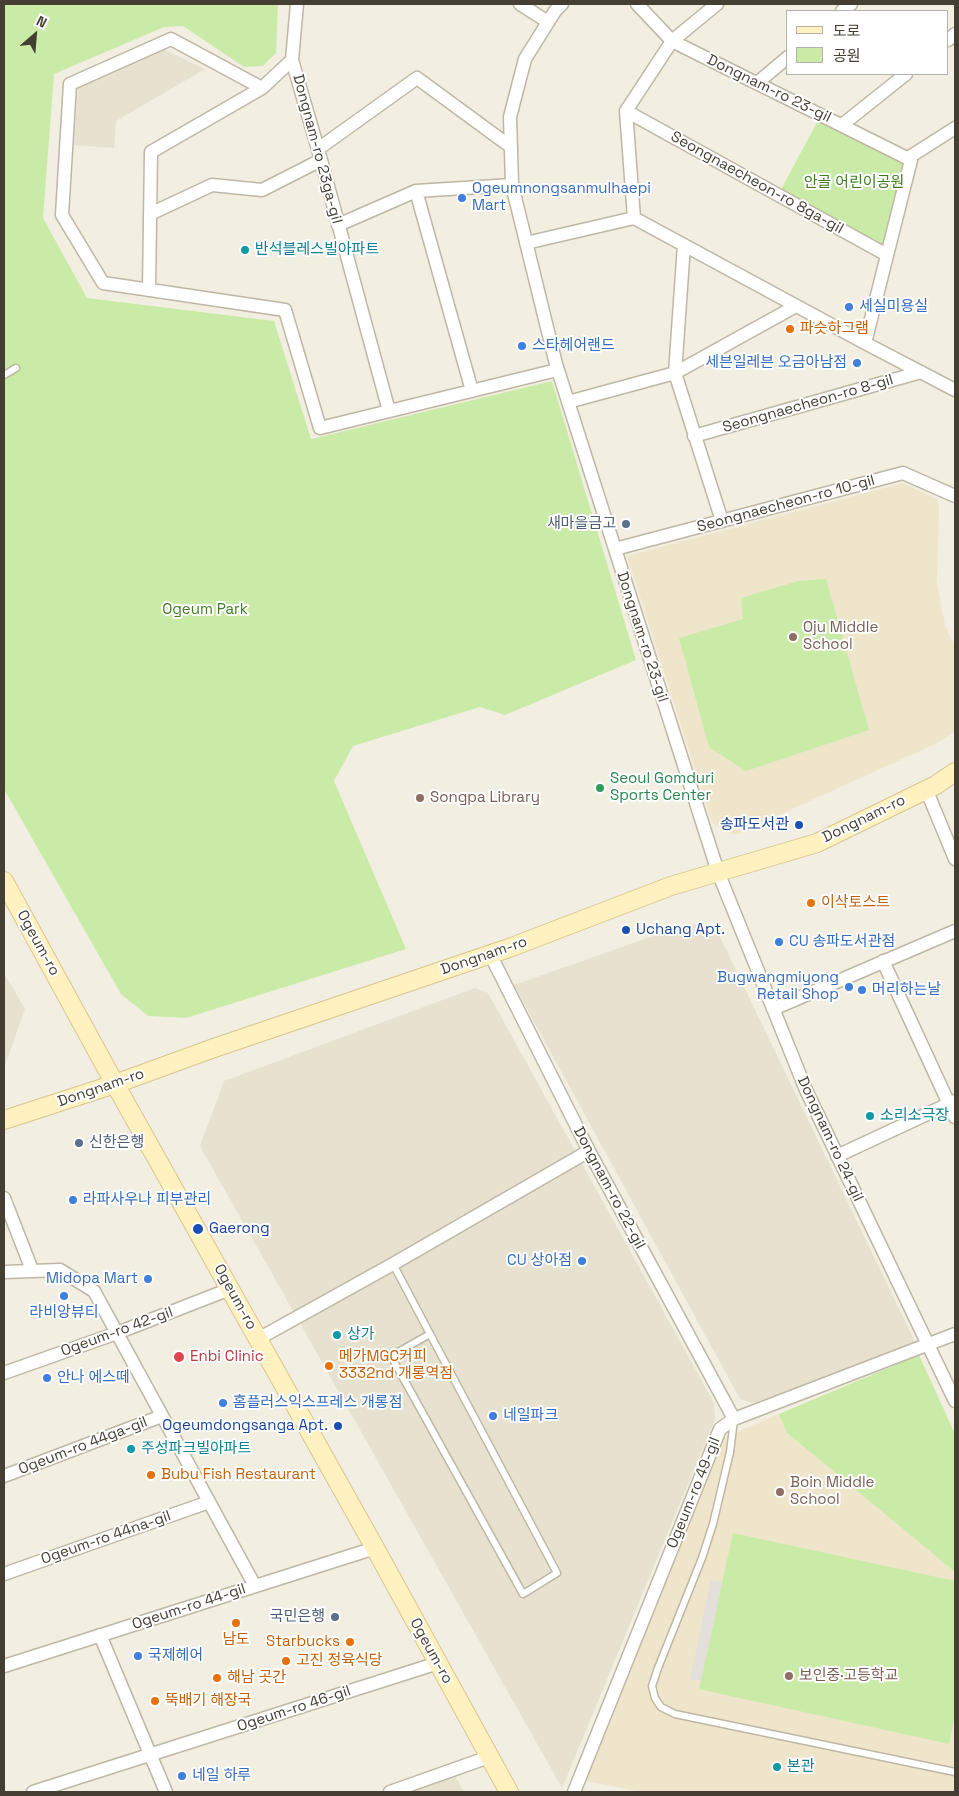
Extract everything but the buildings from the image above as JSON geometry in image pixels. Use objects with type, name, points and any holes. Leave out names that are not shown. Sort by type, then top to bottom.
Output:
[{"type":"main road","name":"Dongnam-ro","points":[[4,1120],[115,1084],[214,1048],[490,954],[671,886],[817,842],[926,789],[955,772]]},
{"type":"main road","name":"Ogeum-ro","points":[[4,881],[509,1792]]},
{"type":"street","name":"Dongnam-ro 23ga-gil","points":[[297,4],[292,60],[320,154],[389,411]]},
{"type":"street","points":[[520,4],[548,22]]},
{"type":"street","name":"Dongnam-ro 23-gil","points":[[562,4],[555,11],[525,59],[510,117],[512,185],[558,370],[718,872]]},
{"type":"street","name":"Dongnam-ro 23-gil","points":[[637,4],[672,40],[910,159]]},
{"type":"street","points":[[526,242],[634,218],[626,111],[672,40],[716,4]]},
{"type":"street","points":[[262,88],[171,39],[70,84],[62,215],[103,283],[285,310],[320,428],[558,370]]},
{"type":"street","points":[[757,83],[786,59]]},
{"type":"street","name":"Dongnam-ro 23ga-gil","points":[[148,290],[151,152],[262,88],[292,60]]},
{"type":"street","points":[[842,125],[905,75]]},
{"type":"street","points":[[150,214],[212,185],[262,190],[320,154],[417,78],[511,147]]},
{"type":"street","name":"Seongnaecheon-ro 8ga-gil","points":[[626,111],[887,255]]},
{"type":"street","points":[[865,343],[910,159],[955,128]]},
{"type":"street","points":[[338,224],[416,191],[512,185]]},
{"type":"street","points":[[416,191],[472,391]]},
{"type":"street","name":"Seongnaecheon-ro 8-gil","points":[[634,218],[955,390]]},
{"type":"street","points":[[684,245],[675,373],[722,521]]},
{"type":"street","points":[[568,402],[675,373],[796,306]]},
{"type":"street","name":"Seongnaecheon-ro 8-gil","points":[[694,436],[921,372]]},
{"type":"street","name":"Seongnaecheon-ro 10-gil","points":[[615,549],[903,473],[955,496]]},
{"type":"street","points":[[926,789],[955,858]]},
{"type":"street","name":"Dongnam-ro 24-gil","points":[[718,872],[806,1090],[955,1401]]},
{"type":"street","points":[[773,1009],[955,931]]},
{"type":"street","name":"Dongnam-ro 22-gil","points":[[490,954],[589,1151],[734,1419]]},
{"type":"street","points":[[883,962],[952,1103],[955,1118]]},
{"type":"street","points":[[837,1156],[952,1103]]},
{"type":"street","points":[[258,1339],[394,1264],[589,1151]]},
{"type":"street","points":[[4,1198],[32,1270]]},
{"type":"street","name":"Ogeum-ro 44ga-gil","points":[[4,1272],[60,1270],[94,1291],[255,1586]]},
{"type":"street","name":"Ogeum-ro 42-gil","points":[[4,1373],[117,1333],[230,1289]]},
{"type":"street","name":"Ogeum-ro 49-gil","points":[[574,1792],[720,1429],[734,1419],[955,1334]]},
{"type":"street","name":"Ogeum-ro 44ga-gil","points":[[4,1476],[162,1416]]},
{"type":"street","name":"Ogeum-ro 44na-gil","points":[[4,1574],[209,1502]]},
{"type":"street","name":"Ogeum-ro 44-gil","points":[[4,1666],[375,1548]]},
{"type":"street","points":[[100,1635],[166,1792]]},
{"type":"street","name":"Ogeum-ro 46-gil","points":[[33,1792],[438,1663]]},
{"type":"street","points":[[390,1792],[488,1757]]},
{"type":"lane","points":[[4,375],[16,368]]},
{"type":"lane","points":[[394,1264],[557,1573],[523,1594],[391,1356],[430,1334]]},
{"type":"lane","points":[[734,1419],[730,1452],[713,1524],[702,1558],[656,1674],[652,1686],[655,1698],[661,1707],[675,1714],[955,1772]]},
{"type":"shaded area","points":[[163,49],[205,69],[116,121],[114,148],[74,145],[78,88]]},
{"type":"shaded area","points":[[903,483],[937,499],[939,506],[937,583],[945,625],[955,647],[955,732],[933,745],[735,835],[712,823],[627,556]]},
{"type":"shaded area","points":[[690,923],[719,935],[917,1346],[753,1403],[740,1399],[514,985]]},
{"type":"shaded area","points":[[4,973],[25,1009],[4,1068]]},
{"type":"shaded area","points":[[475,988],[488,993],[714,1403],[715,1419],[562,1788],[200,1146],[224,1081]]},
{"type":"shaded area","name":"보인중·고등학교","points":[[779,1414],[787,1433],[955,1572],[955,1792],[642,1792],[581,1780],[719,1440]]},
{"type":"shaded area","points":[[711,1580],[722,1582],[701,1681],[690,1679]]},
{"type":"shaded area","points":[[454,1774],[464,1792],[404,1792]]},
{"type":"green space","name":"Ogeum Park","points":[[4,4],[278,4],[276,53],[263,66],[244,67],[183,26],[164,27],[54,74],[43,218],[87,298],[274,321],[311,439],[552,381],[636,660],[505,715],[480,707],[353,746],[334,781],[406,949],[186,1018],[148,1016],[121,994],[4,789]]},
{"type":"green space","name":"안골 어린이공원","points":[[821,115],[908,158],[887,255],[778,195]]},
{"type":"green space","points":[[826,579],[869,730],[746,771],[709,747],[679,638],[743,619],[741,598],[798,581]]},
{"type":"green space","points":[[919,1355],[955,1434],[955,1572],[787,1433],[779,1414]]},
{"type":"green space","points":[[733,1533],[955,1581],[955,1715],[949,1744],[699,1689]]},
{"type":"place","name":"Ogeumnongsanmulhaepi Mart","points":[[462,198]]},
{"type":"place","name":"반석블레스빌아파트","points":[[245,250]]},
{"type":"place","name":"세실미용실","points":[[849,307]]},
{"type":"place","name":"파슷하그램","points":[[790,329]]},
{"type":"place","name":"스타헤어랜드","points":[[522,346]]},
{"type":"place","name":"세븐일레븐 오금아남점","points":[[857,363]]},
{"type":"place","name":"새마을금고","points":[[626,524]]},
{"type":"place","name":"Oju Middle School","points":[[793,637]]},
{"type":"place","name":"Seoul Gomduri Sports Center","points":[[600,788]]},
{"type":"place","name":"Songpa Library","points":[[420,798]]},
{"type":"place","name":"송파도서관","points":[[799,825]]},
{"type":"place","name":"이삭토스트","points":[[811,903]]},
{"type":"place","name":"Uchang Apt.","points":[[626,930]]},
{"type":"place","name":"CU 송파도서관점","points":[[779,942]]},
{"type":"place","name":"Bugwangmiyong Retail Shop","points":[[849,987]]},
{"type":"place","name":"머리하는날","points":[[862,990]]},
{"type":"place","name":"소리소극장","points":[[870,1116]]},
{"type":"place","name":"신한은행","points":[[79,1143]]},
{"type":"place","name":"라파사우나 피부관리","points":[[73,1200]]},
{"type":"place","name":"Gaerong","points":[[198,1229]]},
{"type":"place","name":"CU 상아점","points":[[582,1261]]},
{"type":"place","name":"Midopa Mart","points":[[148,1279]]},
{"type":"place","name":"라비앙뷰티","points":[[64,1296]]},
{"type":"place","name":"상가","points":[[337,1335]]},
{"type":"place","name":"Enbi Clinic","points":[[179,1357]]},
{"type":"place","name":"메가MGC커피 3332nd 개롱역점","points":[[329,1366]]},
{"type":"place","name":"안나 에스떼","points":[[47,1378]]},
{"type":"place","name":"홈플러스익스프레스 개롱점","points":[[223,1403]]},
{"type":"place","name":"네일파크","points":[[493,1416]]},
{"type":"place","name":"Ogeumdongsanga Apt.","points":[[338,1426]]},
{"type":"place","name":"주성파크빌아파트","points":[[131,1449]]},
{"type":"place","name":"Bubu Fish Restaurant","points":[[151,1475]]},
{"type":"place","name":"Boin Middle School","points":[[780,1492]]},
{"type":"place","name":"국민은행","points":[[335,1617]]},
{"type":"place","name":"남도","points":[[236,1623]]},
{"type":"place","name":"Starbucks","points":[[350,1642]]},
{"type":"place","name":"국제헤어","points":[[138,1656]]},
{"type":"place","name":"고진 정육식당","points":[[286,1661]]},
{"type":"place","name":"보인중·고등학교","points":[[789,1676]]},
{"type":"place","name":"해남 곳간","points":[[217,1678]]},
{"type":"place","name":"뚝배기 해장국","points":[[155,1701]]},
{"type":"place","name":"본관","points":[[777,1767]]},
{"type":"place","name":"네일 하루","points":[[182,1776]]}]
